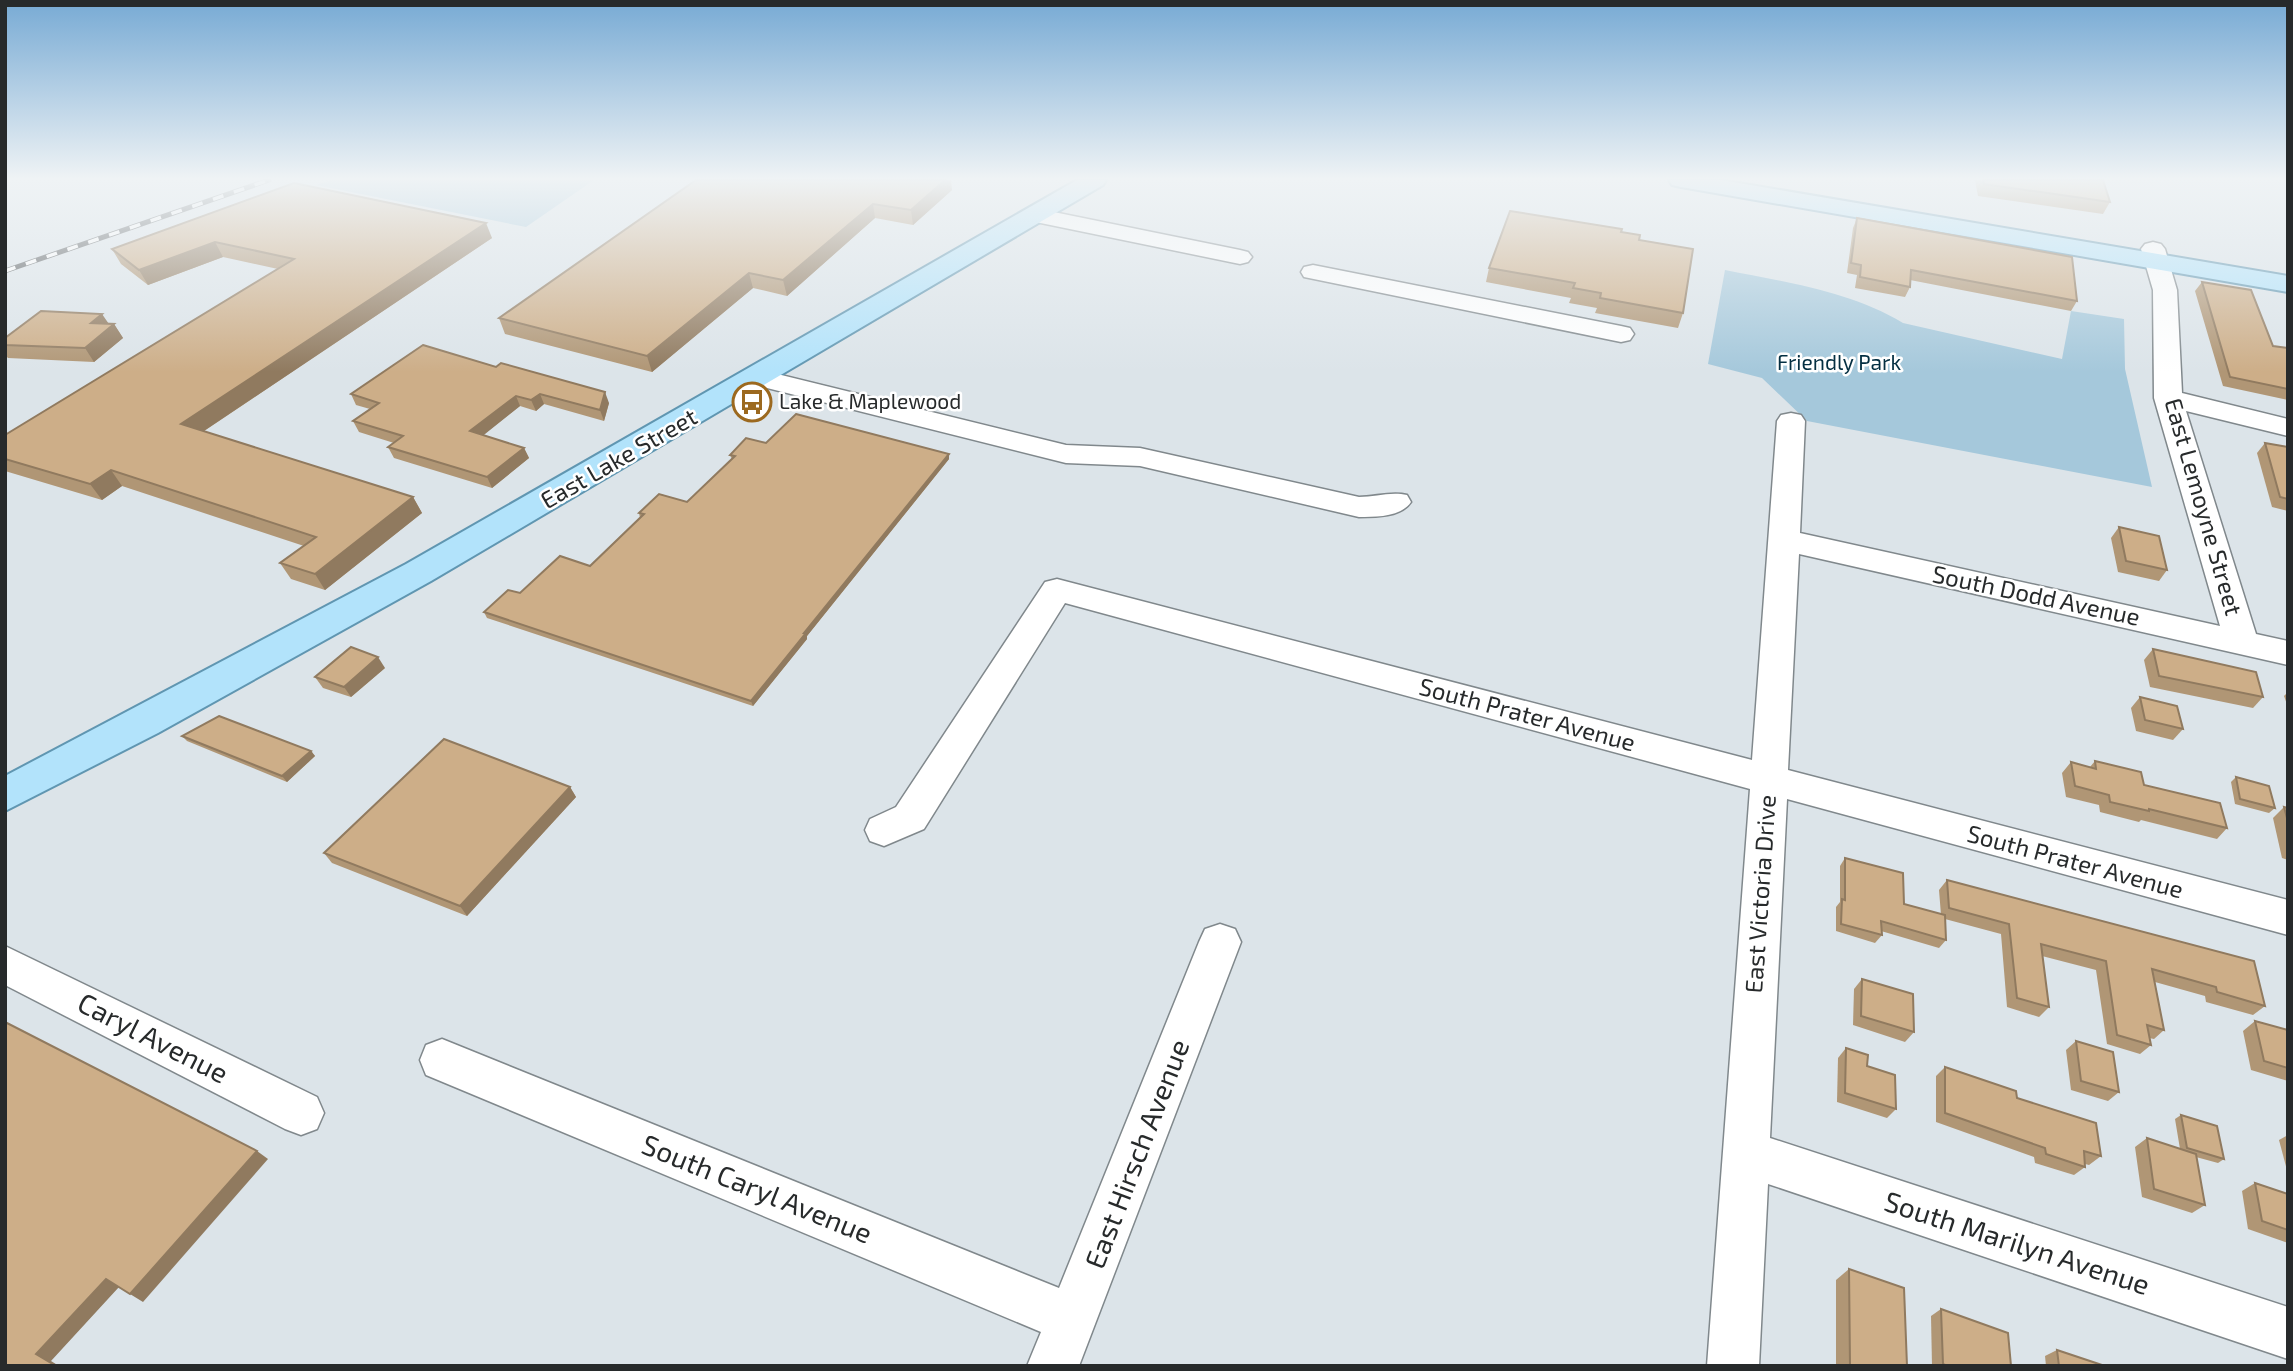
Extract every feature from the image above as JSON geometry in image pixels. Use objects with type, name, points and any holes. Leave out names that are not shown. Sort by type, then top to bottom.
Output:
[{"type":"main road","name":"East Lake Street","points":[[5,795],[332,622],[761,378],[985,244]]},
{"type":"main road","points":[[2085,244],[2288,271]]},
{"type":"main road","points":[[2094,244],[2288,284]]},
{"type":"street","points":[[1176,244],[1240,257]]},
{"type":"street","name":"East Lemoyne Street","points":[[2155,255],[2165,290],[2168,398],[2241,641]]},
{"type":"street","points":[[1313,272],[1621,334]]},
{"type":"street","points":[[761,378],[1066,454],[1140,457],[1359,507],[1380,507],[1396,502]]},
{"type":"street","points":[[2168,398],[2288,428]]},
{"type":"street","name":"East Victoria Drive","points":[[1732,1366],[1791,421]]},
{"type":"street","name":"South Dodd Avenue","points":[[1783,540],[2288,653]]},
{"type":"street","name":"South Prater Avenue","points":[[884,830],[910,818],[1057,590],[2288,918]]},
{"type":"street","name":"East Hirsch Avenue","points":[[1053,1366],[1220,942]]},
{"type":"street","name":"Caryl Avenue","points":[[5,964],[301,1113]]},
{"type":"street","name":"South Caryl Avenue","points":[[442,1060],[1072,1319]]},
{"type":"street","name":"South Marilyn Avenue","points":[[1745,1153],[2288,1333]]},
{"type":"green space","name":"Friendly Park","points":[[1725,270],[1839,295],[1903,323],[2062,359],[2071,311],[2124,319],[2125,369],[2152,487],[1807,421],[1762,378],[1708,364]]},
{"type":"building","points":[[126,244],[210,244],[139,270],[112,249]]},
{"type":"building","points":[[224,244],[454,244],[181,424],[413,497],[315,574],[280,563],[316,537],[111,470],[90,484],[5,459],[5,435],[294,259]]},
{"type":"building","points":[[605,244],[826,244],[783,280],[749,273],[647,356],[499,318]]},
{"type":"building","points":[[1498,244],[1663,244],[1693,249],[1683,313],[1600,298],[1601,293],[1573,288],[1575,283],[1489,268]]},
{"type":"building","points":[[1854,244],[2000,244],[2072,257],[2077,301],[1911,270],[1910,287],[1860,277],[1861,265],[1851,263]]},
{"type":"building","points":[[2202,282],[2251,290],[2273,346],[2288,348],[2288,389],[2230,377]]},
{"type":"building","points":[[41,311],[102,314],[91,323],[114,324],[85,348],[5,345],[5,338]]},
{"type":"building","points":[[423,345],[496,367],[501,363],[605,392],[600,410],[540,394],[531,400],[516,396],[470,431],[524,448],[487,477],[388,447],[403,436],[353,421],[379,403],[351,394]]},
{"type":"building","points":[[796,414],[949,454],[751,701],[484,612],[508,590],[520,593],[560,556],[590,566],[644,514],[639,513],[659,494],[687,502],[735,456],[730,455],[746,438],[766,443]]},
{"type":"building","points":[[2265,443],[2288,447],[2288,499],[2280,497]]},
{"type":"building","points":[[2119,527],[2159,536],[2167,570],[2126,561]]},
{"type":"building","points":[[351,647],[378,657],[344,687],[315,677]]},
{"type":"building","points":[[2153,649],[2256,672],[2263,697],[2159,676]]},
{"type":"building","points":[[2140,697],[2177,706],[2183,729],[2145,720]]},
{"type":"building","points":[[219,716],[311,751],[282,776],[182,736]]},
{"type":"building","points":[[444,739],[570,787],[460,906],[324,853]]},
{"type":"building","points":[[2095,761],[2141,772],[2144,785],[2220,803],[2227,828],[2110,802],[2109,795],[2075,786],[2071,762],[2096,769]]},
{"type":"building","points":[[2236,777],[2269,786],[2275,808],[2240,799]]},
{"type":"building","points":[[1845,858],[1903,873],[1904,904],[1945,915],[1946,940],[1881,921],[1882,935],[1841,924],[1842,899],[1845,900]]},
{"type":"building","points":[[1947,880],[2254,961],[2265,1006],[2217,992],[2216,987],[2152,969],[2164,1030],[2147,1025],[2151,1045],[2117,1035],[2106,961],[2041,944],[2049,1007],[2017,998],[2009,924],[1949,908]]},
{"type":"building","points":[[1862,979],[1913,994],[1914,1032],[1861,1016]]},
{"type":"building","points":[[2255,1021],[2288,1030],[2288,1068],[2264,1061]]},
{"type":"building","points":[[5,1022],[257,1151],[130,1294],[106,1279],[36,1354],[56,1366],[5,1366]]},
{"type":"building","points":[[2076,1041],[2113,1052],[2119,1092],[2081,1081]]},
{"type":"building","points":[[1846,1048],[1868,1055],[1867,1066],[1895,1075],[1896,1109],[1845,1093]]},
{"type":"building","points":[[1945,1067],[2016,1091],[2017,1098],[2096,1123],[2101,1156],[2084,1151],[2085,1167],[2046,1154],[2045,1148],[1945,1113]]},
{"type":"building","points":[[2181,1115],[2217,1126],[2224,1159],[2187,1148]]},
{"type":"building","points":[[2147,1138],[2196,1154],[2205,1205],[2154,1189]]},
{"type":"building","points":[[2255,1183],[2288,1194],[2288,1230],[2262,1221]]},
{"type":"building","points":[[1849,1269],[1904,1288],[1907,1366],[1850,1366]]},
{"type":"building","points":[[1941,1309],[2008,1333],[2011,1366],[1943,1364]]},
{"type":"building","points":[[2057,1350],[2105,1366],[2059,1366]]},
{"type":"railway","points":[[5,271],[83,244]]},
{"type":"place","name":"Lake & Maplewood","points":[[752,402]]}]
